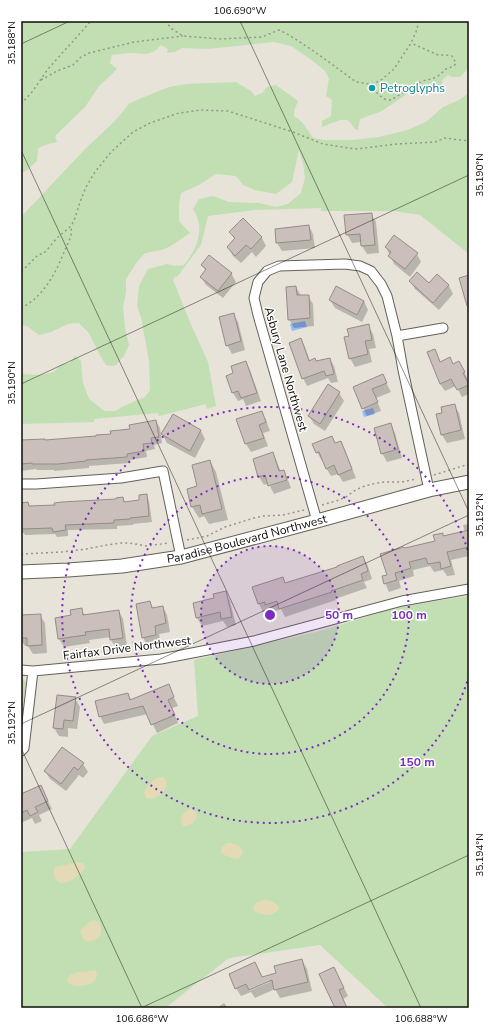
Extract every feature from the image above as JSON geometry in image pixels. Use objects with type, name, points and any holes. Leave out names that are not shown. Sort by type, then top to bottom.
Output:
[{"type":"street","name":"Asbury Lane Northwest","points":[[317,521],[254,298],[258,282],[267,271],[279,266],[345,264],[360,266],[371,271],[381,284],[388,296],[397,336],[402,370],[430,490]]},
{"type":"street","points":[[397,336],[443,328]]},
{"type":"street","points":[[21,484],[121,478],[163,471],[181,557]]},
{"type":"street","name":"Paradise Boulevard Northwest","points":[[21,572],[122,566],[181,557],[430,490],[469,482]]},
{"type":"street","name":"Fairfax Drive Northwest","points":[[21,670],[33,671],[168,657],[254,641],[402,601],[469,589]]},
{"type":"street","points":[[21,751],[24,748],[33,671]]},
{"type":"path","points":[[21,104],[32,92],[48,69],[91,21]]},
{"type":"path","points":[[165,21],[172,29],[183,36]]},
{"type":"path","points":[[40,80],[56,71],[73,65],[81,57],[89,53],[134,42],[183,36],[221,39],[262,37],[279,30],[323,57],[356,82],[371,84],[380,81],[394,69],[411,43],[419,21]]},
{"type":"path","points":[[371,84],[377,93],[384,99],[391,100],[422,81],[438,76],[446,69],[454,66],[456,63],[452,56],[438,55],[411,43]]},
{"type":"path","points":[[21,270],[23,270],[38,255],[44,253],[58,237],[71,226],[86,187],[95,172],[111,152],[133,132],[150,123],[179,113],[201,110],[228,111],[293,132],[323,144],[356,149],[397,144],[435,142],[445,138],[469,141]]},
{"type":"path","points":[[21,308],[28,305],[50,282],[72,235],[71,226]]},
{"type":"path","points":[[434,475],[469,464]]},
{"type":"path","points":[[322,505],[339,500],[362,487],[372,484],[402,482],[416,479]]},
{"type":"path","points":[[187,540],[207,536],[226,527],[254,518],[283,515],[304,510]]},
{"type":"path","points":[[21,554],[63,552],[125,543],[147,546],[168,543]]},
{"type":"green space","points":[[21,21],[469,21],[469,58],[467,69],[460,77],[451,77],[448,75],[443,79],[441,87],[434,82],[413,90],[382,111],[360,119],[358,130],[355,129],[348,120],[340,120],[322,127],[322,121],[331,116],[332,100],[326,96],[329,79],[325,71],[291,46],[274,42],[207,49],[182,48],[175,52],[167,53],[168,49],[161,45],[155,51],[147,54],[130,53],[112,55],[110,63],[117,69],[99,86],[85,107],[55,136],[57,142],[38,148],[37,161],[21,173]]},
{"type":"green space","points":[[236,82],[251,91],[255,96],[262,93],[267,87],[276,85],[298,101],[294,111],[294,116],[302,122],[313,138],[325,140],[352,140],[379,137],[407,130],[426,122],[443,107],[459,100],[469,93],[469,254],[420,215],[394,211],[321,211],[321,208],[255,210],[208,216],[201,245],[177,277],[175,276],[173,280],[208,362],[216,406],[207,409],[206,404],[159,416],[158,413],[94,419],[94,422],[21,424],[21,374],[41,375],[54,372],[60,365],[70,363],[75,356],[81,361],[83,383],[89,399],[105,411],[115,411],[145,397],[150,390],[149,361],[141,317],[137,306],[139,286],[148,269],[167,264],[175,266],[184,265],[187,261],[198,241],[199,222],[193,209],[199,199],[213,196],[229,202],[259,203],[276,207],[288,204],[301,193],[305,178],[299,150],[292,182],[276,194],[255,190],[243,185],[236,176],[216,174],[199,185],[181,193],[179,204],[179,221],[190,233],[169,247],[162,250],[145,253],[126,279],[126,292],[123,308],[125,328],[129,345],[124,356],[115,366],[106,365],[88,332],[79,323],[68,324],[51,332],[39,335],[27,326],[21,325],[21,217],[86,148],[114,122],[129,104],[169,87],[187,84]]},
{"type":"green space","points":[[469,596],[469,1008],[388,1008],[320,945],[229,958],[165,1008],[21,1008],[21,852],[70,849],[152,736],[198,716],[194,660],[320,631],[402,606]]},
{"type":"green space","points":[[21,678],[26,683],[21,718]]},
{"type":"sand","points":[[162,777],[167,783],[164,791],[156,798],[146,798],[144,793],[145,790],[154,780]]},
{"type":"sand","points":[[192,809],[196,812],[196,818],[192,824],[184,827],[181,821],[183,813]]},
{"type":"sand","points":[[227,843],[235,844],[241,848],[243,852],[240,857],[235,859],[222,854],[222,848]]},
{"type":"sand","points":[[78,862],[83,863],[85,867],[78,875],[64,883],[61,883],[55,879],[55,867]]},
{"type":"sand","points":[[267,900],[277,905],[279,908],[277,911],[268,915],[254,911],[253,908],[257,903]]},
{"type":"sand","points":[[94,920],[99,922],[101,926],[100,936],[97,939],[90,941],[84,940],[81,935],[81,930],[89,922]]},
{"type":"sand","points":[[96,971],[97,975],[96,979],[89,984],[76,986],[71,985],[67,981],[68,977],[74,973]]},
{"type":"water","points":[[305,321],[307,327],[292,331],[290,324]]},
{"type":"water","points":[[373,408],[375,414],[364,417],[362,411]]},
{"type":"building","points":[[372,213],[375,245],[361,246],[360,234],[346,235],[344,215]]},
{"type":"building","points":[[243,218],[262,237],[251,249],[246,245],[235,256],[227,247],[235,238],[229,232]]},
{"type":"building","points":[[309,225],[311,240],[276,243],[275,229]]},
{"type":"building","points":[[394,235],[418,253],[405,269],[388,256],[391,252],[385,247]]},
{"type":"building","points":[[209,255],[232,273],[218,291],[200,277],[206,269],[201,265]]},
{"type":"building","points":[[417,272],[429,283],[437,274],[449,285],[433,303],[409,281]]},
{"type":"building","points":[[469,275],[469,306],[467,306],[459,278]]},
{"type":"building","points":[[296,286],[297,295],[309,295],[310,318],[288,320],[286,287]]},
{"type":"building","points":[[336,286],[364,301],[357,315],[329,300]]},
{"type":"building","points":[[234,313],[241,341],[226,346],[219,317]]},
{"type":"building","points":[[369,324],[372,340],[365,341],[368,354],[349,359],[344,337],[349,336],[347,329]]},
{"type":"building","points":[[301,338],[309,361],[315,358],[316,361],[330,358],[334,374],[326,376],[324,371],[302,379],[289,343]]},
{"type":"building","points":[[435,349],[440,362],[450,357],[453,364],[459,361],[465,372],[463,373],[469,385],[457,390],[451,379],[440,384],[427,352]]},
{"type":"building","points":[[246,361],[257,393],[241,398],[238,391],[232,393],[226,376],[233,373],[231,366]]},
{"type":"building","points":[[383,374],[387,383],[372,389],[378,402],[362,409],[353,387]]},
{"type":"building","points":[[328,384],[340,392],[320,424],[308,416]]},
{"type":"building","points":[[455,404],[461,430],[441,435],[436,414],[442,413],[441,407]]},
{"type":"building","points":[[262,411],[266,422],[259,425],[264,438],[245,444],[236,419]]},
{"type":"building","points":[[173,414],[201,430],[190,451],[161,434]]},
{"type":"building","points":[[156,420],[159,437],[151,438],[152,443],[143,444],[144,451],[127,454],[127,457],[58,464],[21,464],[21,440],[45,440],[111,434],[110,431],[130,429],[129,425]]},
{"type":"building","points":[[391,423],[398,449],[381,454],[374,428]]},
{"type":"building","points":[[332,436],[335,443],[341,441],[352,469],[338,475],[334,465],[326,469],[319,452],[316,453],[312,444]]},
{"type":"building","points":[[273,452],[279,471],[284,470],[287,480],[268,486],[265,475],[258,477],[253,459]]},
{"type":"building","points":[[210,460],[222,509],[202,514],[200,505],[191,507],[187,489],[197,486],[192,465]]},
{"type":"building","points":[[147,494],[149,516],[114,520],[114,523],[65,525],[66,530],[53,532],[52,528],[21,529],[21,503],[28,502],[29,506],[55,505],[54,503],[116,499],[123,497],[124,502],[139,500],[139,495]]},
{"type":"building","points":[[469,530],[469,547],[447,552],[451,566],[441,569],[440,562],[428,564],[426,558],[409,562],[411,568],[395,573],[397,580],[384,584],[382,576],[387,575],[380,554],[404,547],[435,541],[433,535],[443,533],[443,536]]},
{"type":"building","points":[[363,556],[368,571],[361,574],[363,580],[331,591],[332,592],[279,609],[277,601],[265,605],[265,602],[258,604],[252,587],[283,577],[285,583],[337,567]]},
{"type":"building","points":[[226,591],[232,617],[221,619],[220,612],[196,618],[193,603],[214,598],[213,594]]},
{"type":"building","points":[[150,601],[152,608],[163,606],[166,623],[155,626],[156,635],[142,638],[136,604]]},
{"type":"building","points":[[82,608],[83,615],[119,610],[123,638],[110,640],[109,629],[85,632],[86,635],[58,639],[55,618],[71,615],[70,610]]},
{"type":"building","points":[[41,614],[42,645],[27,646],[27,638],[21,638],[21,615]]},
{"type":"building","points":[[169,684],[174,697],[168,700],[175,715],[151,725],[143,706],[99,717],[95,701],[128,693],[130,700]]},
{"type":"building","points":[[57,695],[76,697],[73,721],[64,720],[63,729],[53,728]]},
{"type":"building","points":[[62,747],[84,763],[78,770],[74,767],[61,784],[44,771]]},
{"type":"building","points":[[41,785],[48,801],[35,807],[38,812],[30,816],[27,810],[21,813],[21,794]]},
{"type":"building","points":[[302,959],[308,982],[274,990],[272,980],[249,990],[246,984],[235,989],[229,974],[255,962],[262,977],[276,973],[274,966]]},
{"type":"building","points":[[334,967],[344,988],[339,990],[347,1008],[335,1008],[319,974]]},
{"type":"place","name":"Petroglyphs","points":[[372,88]]}]
